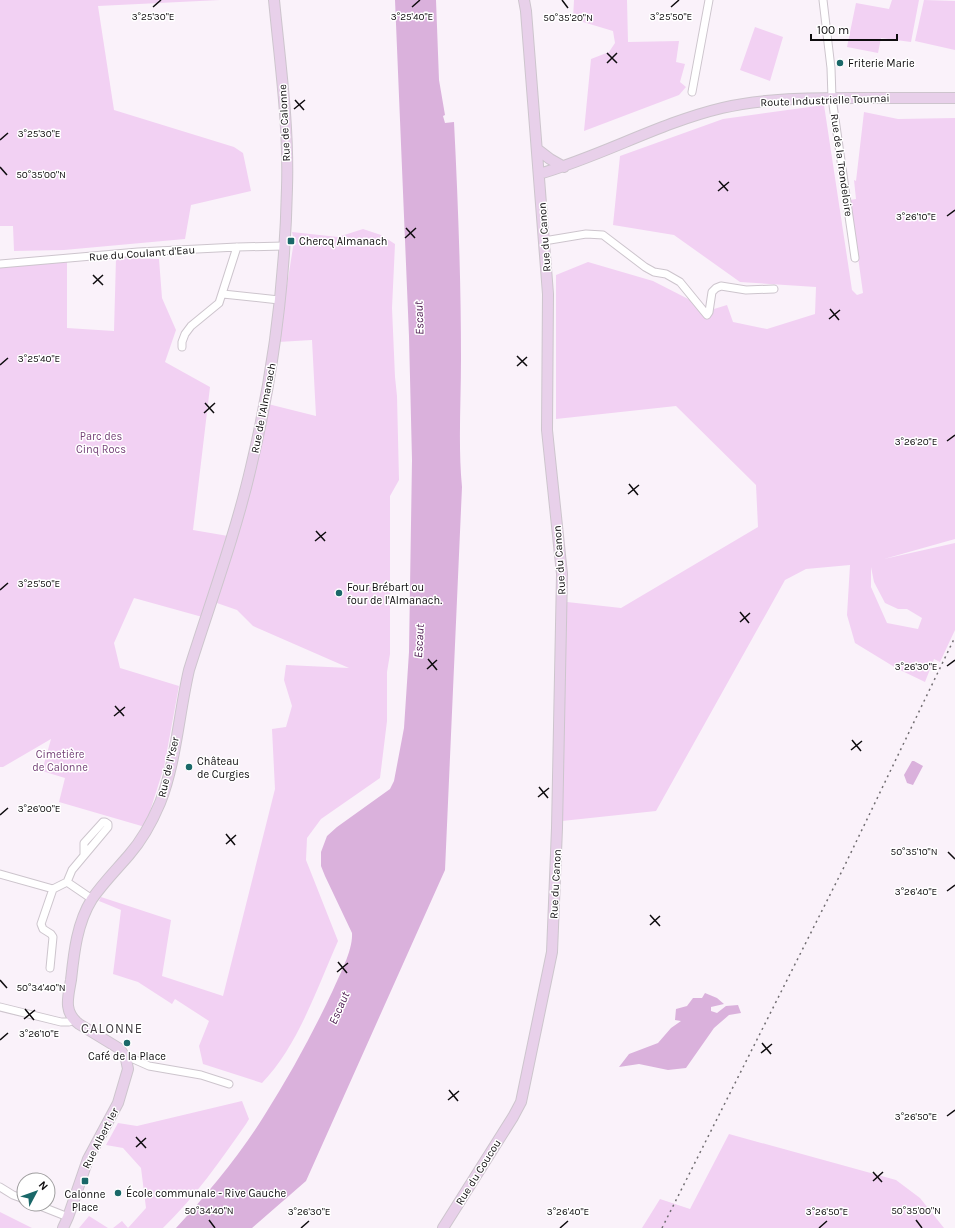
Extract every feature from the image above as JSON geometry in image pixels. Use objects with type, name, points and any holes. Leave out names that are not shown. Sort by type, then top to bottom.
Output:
[{"type":"main road","name":"Rue de Calonne","points":[[274,0],[286,132],[287,186],[284,246]]},
{"type":"main road","name":"Rue du Canon","points":[[513,1117],[521,1102],[552,952],[557,828],[562,574],[547,430],[548,294],[524,0]]},
{"type":"main road","name":"Route Industrielle Tournai","points":[[539,174],[564,167],[686,118],[753,102],[832,98],[955,98]]},
{"type":"main road","points":[[537,149],[564,167]]},
{"type":"main road","name":"Rue de l'Almanach","points":[[222,566],[242,503],[260,429],[270,373],[284,246]]},
{"type":"main road","name":"Rue de l'Yser","points":[[73,1020],[70,1014],[68,1002],[76,941],[81,923],[92,899],[149,828],[160,802],[170,766],[189,670],[222,566]]},
{"type":"main road","points":[[73,1020],[115,1046],[123,1053],[126,1059]]},
{"type":"main road","name":"Rue Albert Ier","points":[[63,1228],[88,1159],[118,1103],[128,1069],[126,1059]]},
{"type":"main road","name":"Rue du Coucou","points":[[443,1228],[513,1117]]},
{"type":"street","points":[[692,92],[708,0]]},
{"type":"street","name":"Rue de la Trondeloire","points":[[823,0],[831,68],[832,98],[855,258]]},
{"type":"street","points":[[544,241],[586,234],[604,235],[654,272],[666,274],[680,282],[707,315],[709,312],[712,292],[721,286],[746,290],[774,289]]},
{"type":"street","name":"Rue du Coulant d'Eau","points":[[0,264],[138,252],[284,246]]},
{"type":"street","points":[[182,347],[185,334],[191,326],[219,303],[237,247]]},
{"type":"street","points":[[223,294],[279,300]]},
{"type":"street","points":[[0,874],[53,889],[67,882],[72,870],[84,855]]},
{"type":"street","points":[[67,882],[92,899]]},
{"type":"street","points":[[50,968],[53,937],[51,934],[42,929],[41,924],[53,889]]},
{"type":"street","points":[[0,1007],[60,1022],[68,1022],[73,1020]]},
{"type":"street","points":[[126,1059],[131,1058],[149,1066],[201,1075],[229,1084]]},
{"type":"street","points":[[0,1186],[16,1196]]},
{"type":"street","points":[[55,1212],[68,1217]]},
{"type":"green space","points":[[0,0],[220,0],[98,6],[114,110],[234,147],[243,153],[251,191],[191,205],[185,239],[64,250],[14,251],[13,226],[0,226]]},
{"type":"green space","points":[[574,0],[627,0],[628,42],[679,41],[676,62],[685,64],[680,82],[686,87],[679,95],[584,131],[591,59],[609,52],[615,43],[613,31],[573,19]]},
{"type":"green space","points":[[892,0],[919,0],[911,42],[881,38],[878,53],[847,47],[856,3],[889,9]]},
{"type":"green space","points":[[924,0],[955,1],[955,50],[915,41]]},
{"type":"green space","points":[[755,27],[783,37],[770,81],[740,70]]},
{"type":"green space","points":[[824,105],[852,290],[857,295],[863,293],[850,200],[856,199],[854,180],[856,181],[864,112],[898,119],[955,118],[955,539],[884,559],[955,543],[955,630],[940,662],[934,659],[925,682],[896,668],[855,643],[847,615],[850,565],[806,569],[785,580],[656,811],[562,821],[567,602],[621,608],[758,527],[756,485],[676,406],[556,419],[556,275],[588,262],[653,281],[696,303],[707,315],[714,309],[727,305],[733,322],[767,329],[815,314],[816,287],[740,282],[674,235],[613,225],[620,156],[723,119]],"holes":[[[871,567],[874,582],[885,603],[898,609],[907,609],[922,618],[918,629],[887,623],[871,587]]]},
{"type":"green space","points":[[363,229],[381,235],[395,244],[392,308],[397,396],[399,480],[390,496],[390,654],[387,672],[387,721],[380,778],[321,819],[307,838],[306,860],[338,941],[306,1016],[286,1052],[262,1083],[203,1064],[199,1046],[209,1021],[175,999],[172,1004],[138,982],[113,974],[121,910],[99,901],[101,897],[171,920],[162,976],[223,996],[275,789],[272,729],[286,727],[292,706],[284,680],[286,665],[349,668],[253,626],[237,610],[214,602],[268,404],[316,416],[312,340],[278,342],[294,241],[292,232],[338,237]]},
{"type":"green space","name":"Parc des Cinq Rocs","points":[[116,258],[159,259],[162,298],[176,330],[165,362],[210,387],[193,530],[228,536],[206,618],[134,598],[114,643],[120,668],[179,686],[164,767],[145,827],[59,802],[65,778],[42,771],[51,739],[3,767],[0,767],[0,266],[67,262],[67,328],[114,331]]},
{"type":"green space","points":[[242,1101],[249,1119],[217,1165],[186,1204],[163,1228],[128,1228],[146,1208],[141,1168],[123,1148],[106,1145],[118,1123],[137,1126]]},
{"type":"green space","points":[[729,1134],[896,1180],[920,1198],[944,1228],[642,1228],[660,1199],[690,1209]]},
{"type":"green space","points":[[0,1212],[32,1228],[0,1228]]},
{"type":"green space","points":[[89,1216],[108,1228],[79,1228]]},
{"type":"green space","points":[[122,1221],[128,1228],[113,1228]]},
{"type":"water","name":"Escaut","points":[[395,0],[436,0],[439,80],[445,115],[443,116],[445,123],[454,122],[460,270],[460,439],[462,487],[445,870],[306,1181],[252,1228],[176,1228],[223,1174],[264,1116],[301,1054],[346,962],[352,940],[352,933],[321,866],[321,852],[327,836],[337,827],[390,789],[394,781],[404,728],[409,652],[412,460],[409,336]]},
{"type":"water","points":[[912,761],[923,766],[913,785],[907,783],[904,775]]},
{"type":"water","points":[[705,993],[717,998],[724,1004],[711,1007],[711,1011],[717,1013],[726,1006],[738,1005],[741,1013],[729,1015],[714,1028],[686,1068],[668,1070],[639,1064],[619,1067],[629,1054],[658,1043],[671,1028],[681,1021],[675,1020],[676,1009],[687,1006],[693,998],[702,998]]},
{"type":"railway","points":[[662,1228],[844,867],[955,637]]},
{"type":"place","name":"Friterie Marie","points":[[840,63]]},
{"type":"place","name":"Chercq Almanach","points":[[291,241]]},
{"type":"place","name":"Four Brébart ou four de l'Almanach.","points":[[339,593]]},
{"type":"place","name":"Château de Curgies","points":[[189,767]]},
{"type":"place","name":"Café de la Place","points":[[127,1043]]},
{"type":"place","name":"Calonne Place","points":[[85,1181]]},
{"type":"place","name":"École communale - Rive Gauche","points":[[118,1193]]},
{"type":"district","name":"CALONNE","points":[[112,1028]]},
{"type":"park label","name":"Cimetière de Calonne","points":[[60,760]]}]
